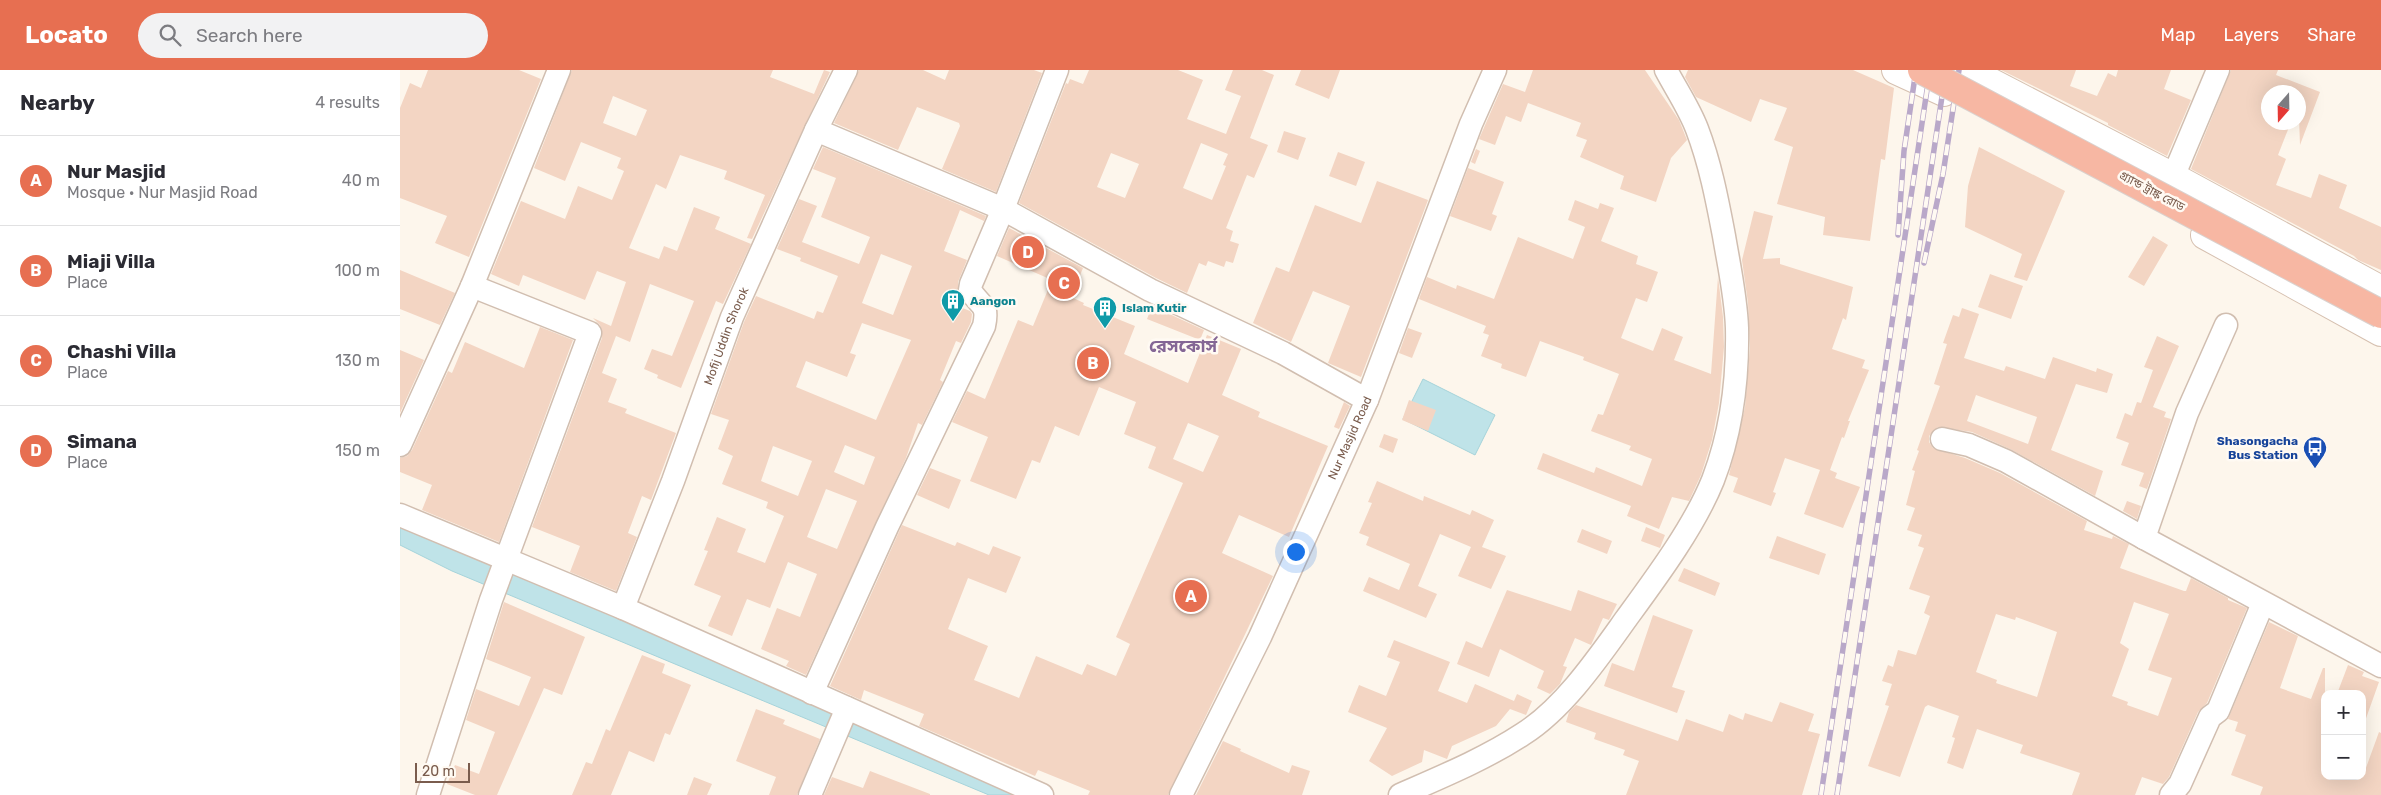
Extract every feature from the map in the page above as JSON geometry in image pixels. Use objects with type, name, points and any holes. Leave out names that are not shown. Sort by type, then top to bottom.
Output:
[{"type":"highway","name":"গ্র্যান্ড ট্রাঙ্ক রোড","points":[[1922,70],[2381,314]]},
{"type":"street","points":[[400,445],[472,286],[559,70]]},
{"type":"street","name":"Mofij Uddin Shorok","points":[[623,608],[732,317],[816,130],[846,70]]},
{"type":"street","points":[[812,693],[887,527],[984,326],[986,314],[982,304],[970,290],[970,284],[1004,209],[1057,70]]},
{"type":"street","name":"Nur Masjid Road","points":[[1181,795],[1260,637],[1367,400],[1471,124],[1495,70]]},
{"type":"street","points":[[1400,795],[1493,751],[1524,734],[1556,707],[1605,648],[1646,592],[1699,508],[1712,482],[1722,455],[1729,425],[1734,379],[1737,327],[1734,294],[1708,160],[1696,127],[1666,70]]},
{"type":"street","points":[[1896,70],[2004,123],[2381,332]]},
{"type":"street","points":[[1967,70],[2173,177],[2381,290]]},
{"type":"street","points":[[2173,177],[2218,70]]},
{"type":"street","points":[[816,130],[1004,209],[1150,290],[1283,353],[1367,400]]},
{"type":"street","points":[[428,795],[491,600],[590,333],[472,286]]},
{"type":"street","points":[[2144,538],[2187,413],[2226,325]]},
{"type":"street","points":[[1942,439],[1969,445],[2006,461],[2381,666]]},
{"type":"street","points":[[400,515],[623,608],[1042,795]]},
{"type":"street","points":[[2171,795],[2180,784],[2210,718],[2218,711],[2263,603]]},
{"type":"street","points":[[810,795],[847,708]]},
{"type":"water","points":[[1423,379],[1495,415],[1475,455],[1403,419]]},
{"type":"water","points":[[400,527],[592,602],[782,691],[1018,795],[989,795],[452,571],[400,545]]},
{"type":"building","points":[[428,70],[519,70],[541,79],[469,257],[435,243],[447,216],[400,198],[400,108],[410,83],[421,88]]},
{"type":"building","points":[[572,70],[773,70],[770,77],[814,94],[824,70],[830,72],[752,239],[747,238],[765,195],[724,179],[727,171],[680,155],[666,189],[656,184],[629,248],[659,259],[664,246],[677,251],[694,207],[720,217],[715,229],[751,244],[723,304],[716,301],[681,388],[657,378],[658,375],[644,369],[652,349],[672,356],[694,301],[650,284],[630,342],[616,336],[602,373],[617,379],[608,402],[627,409],[625,413],[676,433],[651,500],[642,496],[628,533],[637,537],[616,591],[570,572],[580,546],[532,527],[602,338],[600,325],[593,318],[611,326],[626,282],[597,271],[585,300],[523,275],[519,286],[491,274],[521,201],[565,219],[578,186],[612,200],[624,171],[617,168],[621,158],[581,142],[565,181],[534,168]],"holes":[[[613,96],[647,110],[636,136],[603,123]]]},
{"type":"building","points":[[859,70],[923,70],[945,80],[949,70],[1034,70],[1042,73],[996,192],[942,169],[960,126],[959,123],[917,107],[898,150],[834,123]]},
{"type":"building","points":[[1089,70],[1178,70],[1203,80],[1187,119],[1226,134],[1241,96],[1225,90],[1233,70],[1262,70],[1274,75],[1250,138],[1268,145],[1254,178],[1247,175],[1226,228],[1233,231],[1230,241],[1239,244],[1233,263],[1226,261],[1224,267],[1208,261],[1206,266],[1199,263],[1187,293],[1019,203],[1066,83],[1068,84],[1070,79],[1083,84]],"holes":[[[1201,143],[1228,154],[1223,165],[1226,166],[1212,200],[1183,188]],[[1111,153],[1139,164],[1125,198],[1097,187]]]},
{"type":"building","points":[[1301,70],[1340,70],[1329,99],[1295,85]]},
{"type":"building","points":[[1533,70],[1645,70],[1679,120],[1687,140],[1671,158],[1656,202],[1620,189],[1624,176],[1580,157],[1587,140],[1576,136],[1581,123],[1528,103],[1521,122],[1506,116],[1495,145],[1479,139],[1503,84],[1525,92]]},
{"type":"building","points":[[1688,70],[1853,70],[1894,88],[1885,160],[1881,159],[1870,241],[1823,235],[1825,217],[1777,204],[1793,147],[1774,140],[1787,108],[1760,99],[1751,122],[1696,97],[1685,77]]},
{"type":"building","points":[[2001,70],[2076,70],[2070,86],[2097,96],[2108,73],[2116,77],[2118,70],[2171,70],[2164,89],[2191,100],[2167,156],[2108,125],[2108,123]]},
{"type":"building","points":[[2231,70],[2278,70],[2276,75],[2302,85],[2261,85],[2261,130],[2288,130],[2278,155],[2286,159],[2276,185],[2311,198],[2319,174],[2347,185],[2339,208],[2381,227],[2381,270],[2358,260],[2354,256],[2191,169]]},
{"type":"building","points":[[2306,87],[2320,92],[2306,129]]},
{"type":"building","points":[[2299,130],[2306,130],[2300,145]]},
{"type":"building","points":[[1284,131],[1306,138],[1298,160],[1277,152]]},
{"type":"building","points":[[823,147],[986,216],[984,221],[960,210],[944,251],[967,260],[958,282],[959,295],[955,305],[970,311],[972,314],[971,322],[961,343],[956,341],[940,380],[943,382],[922,425],[918,423],[906,458],[806,675],[786,666],[789,661],[761,649],[777,608],[800,617],[817,574],[788,562],[770,608],[747,599],[732,636],[708,626],[721,596],[694,585],[708,551],[704,550],[717,517],[746,529],[737,552],[765,563],[784,516],[766,508],[768,502],[722,484],[733,456],[718,449],[729,420],[711,414],[744,322],[756,296],[814,319],[817,311],[823,313],[838,276],[800,261],[801,258],[777,249],[799,199],[817,206],[802,242],[859,264],[870,237],[821,217],[836,178],[813,169]],"holes":[[[881,254],[912,266],[893,315],[862,303]],[[862,323],[911,340],[876,420],[796,387],[806,361],[847,377],[856,355],[850,353]],[[845,445],[875,457],[864,485],[834,472]],[[773,446],[812,461],[798,496],[761,481]],[[826,489],[857,501],[837,549],[807,537]]]},
{"type":"building","points":[[1979,147],[2065,191],[2027,281],[2014,277],[2022,254],[1965,227],[1968,186]]},
{"type":"building","points":[[1476,149],[1480,151],[1475,164],[1471,162]]},
{"type":"building","points":[[1338,152],[1365,162],[1356,186],[1329,176]]},
{"type":"building","points":[[1468,168],[1504,182],[1492,214],[1497,216],[1491,231],[1450,216]]},
{"type":"building","points":[[1377,181],[1428,200],[1361,377],[1328,363],[1350,306],[1313,291],[1291,342],[1253,323],[1276,267],[1289,272],[1315,205],[1361,223]]},
{"type":"building","points":[[1575,200],[1598,209],[1600,203],[1614,208],[1601,241],[1638,256],[1636,264],[1658,272],[1647,302],[1636,298],[1621,338],[1653,351],[1662,328],[1683,337],[1674,360],[1711,374],[1718,277],[1723,317],[1724,347],[1719,403],[1712,440],[1701,475],[1689,501],[1672,497],[1659,529],[1627,516],[1631,506],[1537,469],[1543,453],[1594,473],[1596,467],[1642,486],[1652,459],[1629,450],[1631,446],[1591,431],[1598,414],[1603,415],[1619,374],[1583,360],[1584,357],[1540,341],[1526,377],[1501,368],[1502,364],[1481,356],[1489,335],[1483,333],[1486,326],[1419,299],[1427,277],[1456,289],[1457,285],[1494,299],[1518,237],[1573,259],[1585,227],[1568,220]]},
{"type":"building","points":[[1754,211],[1773,216],[1763,259],[1780,258],[1780,264],[1853,287],[1846,320],[1843,318],[1832,349],[1865,360],[1862,368],[1869,370],[1830,470],[1837,473],[1835,478],[1860,487],[1843,528],[1804,514],[1820,470],[1785,458],[1773,492],[1776,493],[1771,506],[1733,492],[1738,478],[1729,475],[1745,407],[1750,348],[1748,303],[1742,260]]},
{"type":"building","points":[[1009,228],[1083,268],[1071,297],[1084,303],[1083,305],[1135,326],[1124,354],[1188,383],[1207,335],[1241,349],[1222,395],[1260,412],[1258,417],[1328,446],[1289,537],[1239,515],[1222,553],[1273,576],[1168,795],[1088,795],[1090,791],[1038,770],[1035,776],[919,726],[924,714],[864,690],[861,700],[830,686],[902,525],[955,546],[957,542],[989,555],[993,546],[1021,557],[1006,593],[968,578],[948,629],[988,646],[974,680],[1019,698],[1036,656],[1082,675],[1087,664],[1116,676],[1130,644],[1116,637],[1183,483],[1148,468],[1156,447],[1124,434],[1136,402],[1099,387],[1079,436],[1055,426],[1040,463],[1032,460],[1016,499],[970,481],[988,437],[952,422],[967,391],[985,399],[1018,320],[1033,326],[1052,280],[997,256]],"holes":[[[1188,423],[1219,436],[1203,472],[1173,459]]]},
{"type":"building","points":[[2153,236],[2168,245],[2144,286],[2128,277]]},
{"type":"building","points":[[400,270],[455,293],[440,325],[400,309]]},
{"type":"building","points":[[1990,274],[2023,286],[2011,319],[1978,307]]},
{"type":"building","points":[[1152,306],[1204,330],[1200,340],[1147,319]]},
{"type":"building","points":[[1962,308],[1979,314],[1964,358],[2004,371],[2006,366],[2045,379],[2053,357],[2096,372],[2097,368],[2113,374],[2107,393],[2076,384],[2051,450],[2103,471],[2095,496],[2012,450],[1972,432],[1938,427],[1929,436],[1929,442],[1933,448],[1965,458],[2000,473],[2087,521],[2084,530],[2112,539],[2113,536],[2129,544],[2120,568],[2184,591],[2186,591],[2191,578],[2228,598],[2228,600],[2247,608],[2207,703],[2198,712],[2169,777],[2163,784],[2142,777],[2135,795],[2072,795],[2080,773],[2020,753],[2023,745],[1977,729],[1963,769],[1947,763],[1955,738],[1952,737],[1959,716],[1928,705],[1925,707],[1900,777],[1868,766],[1889,706],[1885,705],[1892,684],[1882,681],[1888,665],[1893,667],[1898,650],[1916,655],[1930,616],[1924,613],[1930,596],[1909,589],[1924,548],[1918,546],[1922,535],[1907,530],[1915,508],[1906,505],[1915,471],[1912,470],[1919,451],[1917,450],[1940,386],[1934,384],[1947,344],[1943,343],[1953,315],[1959,317]],"holes":[[[1976,395],[2037,417],[2028,444],[1967,421]],[[2134,602],[2169,614],[2148,670],[2172,678],[2158,716],[2127,705],[2128,702],[2112,696],[2129,649],[2120,643]],[[1996,614],[2015,620],[2016,617],[2057,632],[2037,697],[1996,683],[1997,680],[1976,672]]]},
{"type":"building","points":[[540,327],[573,340],[499,542],[422,510],[432,485],[400,472],[400,458],[407,456],[412,450],[448,371],[452,373],[465,342],[524,368]]},
{"type":"building","points":[[1408,328],[1422,333],[1412,358],[1399,353]]},
{"type":"building","points":[[2157,336],[2179,346],[2153,407],[2166,412],[2164,417],[2171,419],[2147,489],[2139,486],[2144,473],[2121,465],[2129,443],[2116,438],[2125,413],[2132,416],[2137,402],[2141,403],[2153,370],[2144,367]]},
{"type":"building","points":[[400,350],[424,360],[400,413]]},
{"type":"building","points":[[1409,400],[1436,410],[1428,431],[1402,420]]},
{"type":"building","points":[[1344,402],[1350,406],[1339,429],[1334,427]]},
{"type":"building","points":[[1384,434],[1398,439],[1393,453],[1379,447]]},
{"type":"building","points":[[930,468],[961,480],[949,509],[917,495]]},
{"type":"building","points":[[1377,481],[1423,501],[1424,496],[1470,515],[1472,510],[1494,520],[1482,547],[1506,556],[1491,589],[1458,576],[1471,547],[1440,534],[1418,586],[1437,594],[1426,618],[1363,591],[1369,577],[1399,590],[1410,564],[1366,545],[1369,537],[1359,533],[1372,503],[1368,502]]},
{"type":"building","points":[[2127,501],[2141,506],[2137,519],[2123,511]]},
{"type":"building","points":[[1646,527],[1665,535],[1660,548],[1641,541]]},
{"type":"building","points":[[1582,529],[1612,541],[1607,554],[1577,542]]},
{"type":"building","points":[[1777,536],[1826,554],[1819,575],[1769,558]]},
{"type":"building","points":[[1684,568],[1720,583],[1715,596],[1678,581]]},
{"type":"building","points":[[1507,590],[1571,611],[1578,590],[1617,604],[1609,620],[1603,618],[1591,645],[1575,638],[1563,666],[1567,667],[1560,684],[1550,694],[1537,688],[1544,671],[1500,649],[1489,677],[1457,664],[1466,641],[1482,648]]},
{"type":"building","points":[[504,602],[585,637],[562,695],[544,688],[497,795],[475,795],[447,784],[455,765],[479,774],[495,732],[466,720],[476,689],[519,706],[531,677],[486,659]]},
{"type":"building","points":[[1653,615],[1693,630],[1672,687],[1685,691],[1677,713],[1604,686],[1612,663],[1634,671]]},
{"type":"building","points":[[2269,622],[2298,636],[2280,688],[2311,699],[2323,668],[2325,668],[2325,690],[2321,690],[2321,780],[2366,780],[2366,768],[2379,732],[2381,733],[2381,795],[2260,795],[2263,787],[2231,775],[2246,735],[2235,731],[2238,722],[2228,719]]},
{"type":"building","points":[[1394,640],[1450,662],[1438,691],[1467,703],[1475,684],[1514,701],[1517,694],[1532,701],[1526,715],[1510,709],[1496,726],[1452,746],[1447,759],[1424,750],[1422,762],[1392,776],[1369,761],[1387,728],[1348,712],[1359,685],[1386,696],[1400,662],[1387,657]]},
{"type":"building","points":[[642,655],[665,664],[662,673],[691,685],[670,735],[665,733],[654,762],[629,751],[611,795],[572,795],[586,762],[592,764],[606,729],[610,731]]},
{"type":"building","points":[[2348,665],[2364,672],[2362,676],[2379,682],[2366,718],[2366,690],[2339,690]]},
{"type":"building","points":[[1780,702],[1814,714],[1808,731],[1820,734],[1802,795],[1626,795],[1639,761],[1623,755],[1625,750],[1594,739],[1596,733],[1566,722],[1569,712],[1576,705],[1678,741],[1686,719],[1723,732],[1729,714],[1743,720],[1745,713],[1772,722]]},
{"type":"building","points":[[756,709],[785,720],[783,724],[820,739],[797,795],[769,795],[776,777],[736,761]]},
{"type":"building","points":[[1223,741],[1241,749],[1240,751],[1289,773],[1292,765],[1310,771],[1302,795],[1196,795]]},
{"type":"building","points":[[870,771],[930,795],[824,795],[832,777],[863,788]]},
{"type":"building","points":[[694,777],[712,784],[707,795],[687,795]]},
{"type":"railway","points":[[1898,235],[1904,151],[1916,70]]},
{"type":"railway","points":[[1821,795],[1930,70]]},
{"type":"railway","points":[[1837,795],[1946,70]]},
{"type":"railway","points":[[1924,263],[1943,174],[1959,70]]},
{"type":"place","name":"Simana","points":[[1028,252]]},
{"type":"place","name":"Chashi Villa","points":[[1064,283]]},
{"type":"place","name":"Aangon","points":[[953,322]]},
{"type":"place","name":"Islam Kutir","points":[[1105,329]]},
{"type":"place","name":"Miaji Villa","points":[[1093,363]]},
{"type":"place","name":"Shasongacha Bus Station","points":[[2315,469]]},
{"type":"place","name":"Nur Masjid","points":[[1191,596]]},
{"type":"district","name":"রেসকোর্স","points":[[1183,346]]}]
